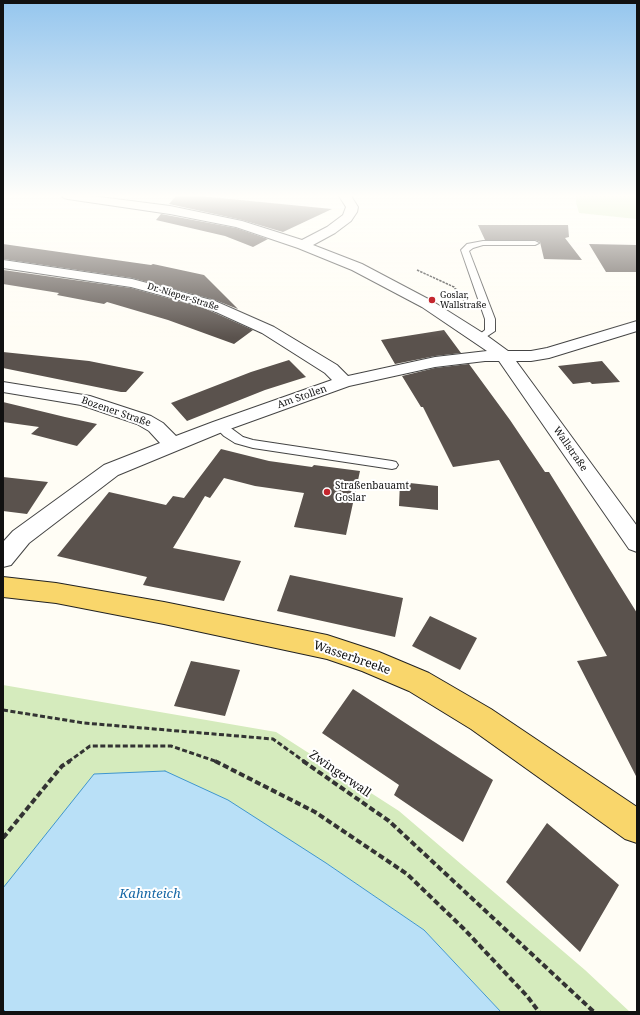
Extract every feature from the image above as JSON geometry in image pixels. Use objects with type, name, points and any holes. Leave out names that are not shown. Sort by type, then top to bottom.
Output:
[{"type":"main road","name":"Wasserbreeke","points":[[3,587],[56,593],[164,613],[328,647],[369,661],[419,682],[481,719],[637,827]]},
{"type":"street","name":"Wallstraße","points":[[298,243],[357,267],[401,289],[480,338],[504,356],[637,543]]},
{"type":"street","name":"Dr.-Nieper-Straße","points":[[3,264],[132,283],[210,304],[268,330],[331,369],[344,382]]},
{"type":"street","name":"Am Stollen","points":[[3,558],[21,537],[111,470],[220,426],[344,382],[435,362],[467,358],[531,356],[549,353],[637,326]]},
{"type":"street","name":"Bozener Straße","points":[[3,387],[84,400],[144,420],[156,427],[172,445]]},
{"type":"lane","points":[[480,338],[490,331],[490,319],[465,250],[470,246],[481,243]]},
{"type":"lane","points":[[220,426],[239,440],[253,444],[392,465]]},
{"type":"path","points":[[417,270],[454,287],[462,296],[471,320],[460,325]]},
{"type":"path","name":"Zwingerwall","points":[[3,710],[84,723],[273,739],[390,821],[594,1012]]},
{"type":"path","points":[[3,838],[62,766],[90,746],[171,746],[222,763],[314,812],[407,874],[464,929],[527,996],[539,1012]]},
{"type":"green space","points":[[3,685],[276,732],[399,811],[585,970],[630,1012],[501,1012],[424,930],[326,863],[3,888]]},
{"type":"water","name":"Kahnteich","points":[[165,771],[228,800],[326,863],[424,930],[501,1012],[6,1012],[3,1009],[3,888],[94,774]]},
{"type":"building","points":[[244,243],[260,243],[253,247]]},
{"type":"building","points":[[540,243],[569,243],[582,260],[544,259]]},
{"type":"building","points":[[3,244],[151,265],[153,264],[204,275],[238,309],[215,300],[132,278],[3,259]]},
{"type":"building","points":[[589,244],[637,245],[637,272],[606,272]]},
{"type":"building","points":[[3,270],[131,288],[204,308],[253,330],[234,344],[168,320],[107,302],[104,304],[57,295],[59,293],[3,284]]},
{"type":"building","points":[[444,330],[461,353],[435,356],[395,364],[381,340]]},
{"type":"building","points":[[3,352],[89,361],[144,372],[126,392],[121,392],[3,368]]},
{"type":"building","points":[[289,360],[306,377],[265,390],[187,421],[171,403],[251,372]]},
{"type":"building","points":[[602,361],[620,382],[592,384],[590,382],[573,384],[558,366]]},
{"type":"building","points":[[469,364],[510,420],[545,472],[549,472],[637,613],[637,778],[577,661],[607,656],[499,460],[453,467],[423,407],[421,407],[402,376],[435,368]]},
{"type":"building","points":[[3,402],[97,424],[77,446],[31,434],[39,427],[3,422]]},
{"type":"building","points":[[221,449],[269,461],[312,467],[314,465],[360,471],[346,535],[294,527],[304,493],[255,486],[224,478],[210,498],[205,496],[173,548],[241,561],[224,601],[143,585],[147,577],[57,556],[109,492],[166,505],[173,496],[184,498]]},
{"type":"building","points":[[3,477],[48,482],[27,514],[3,511]]},
{"type":"building","points":[[400,482],[438,486],[438,510],[399,506]]},
{"type":"building","points":[[290,575],[403,598],[395,637],[277,611]]},
{"type":"building","points":[[430,616],[477,638],[460,670],[412,646]]},
{"type":"building","points":[[191,661],[240,670],[225,716],[174,706]]},
{"type":"building","points":[[353,689],[493,780],[463,842],[394,795],[399,785],[322,733]]},
{"type":"building","points":[[547,823],[619,885],[580,952],[506,882]]},
{"type":"place","name":"Goslar, Wallstraße","points":[[432,300]]},
{"type":"place","name":"Straßenbauamt Goslar","points":[[327,492]]}]
